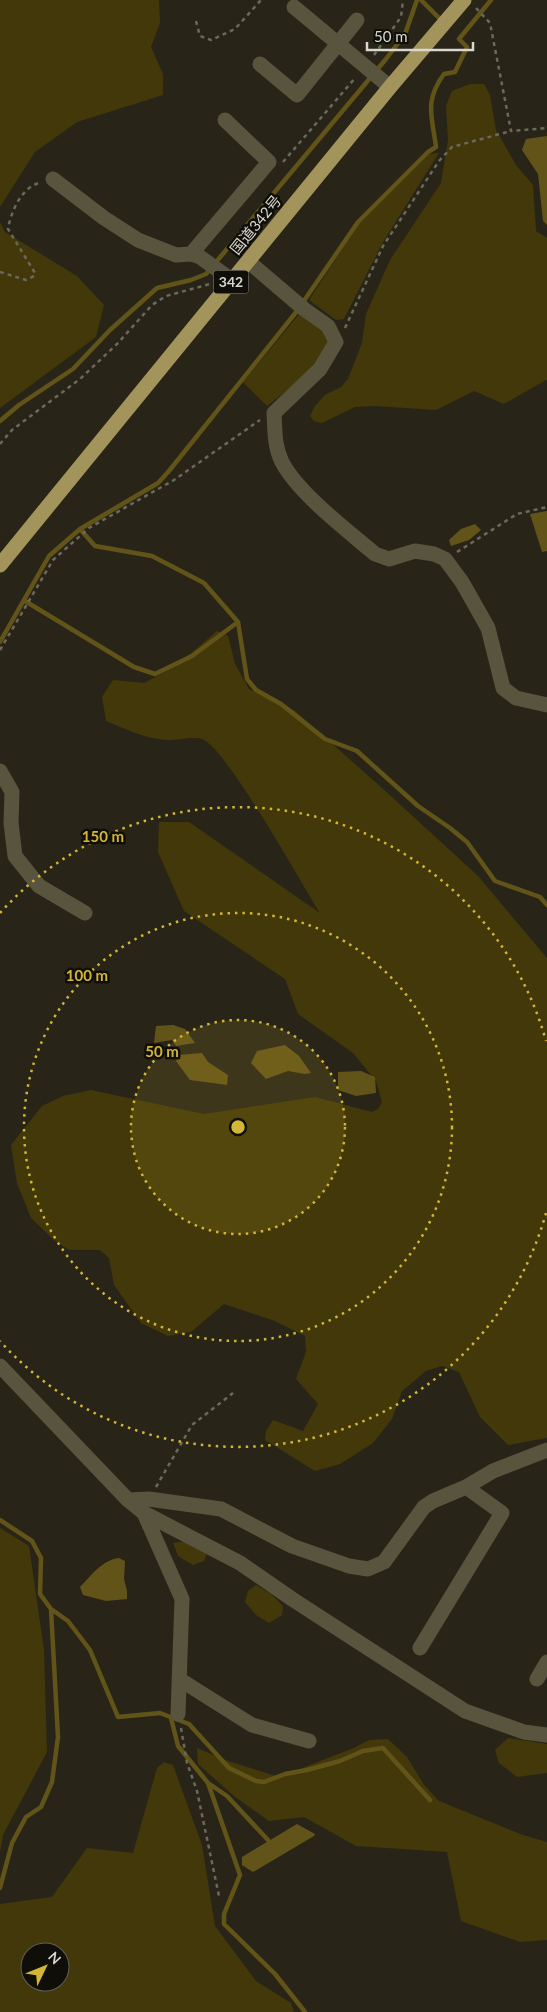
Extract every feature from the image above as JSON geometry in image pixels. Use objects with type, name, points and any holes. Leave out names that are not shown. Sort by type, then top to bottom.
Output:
[{"type":"highway","name":"国道342号","points":[[0,566],[230,280],[249,262],[390,87],[464,0]]},
{"type":"street","points":[[294,7],[390,87]]},
{"type":"street","points":[[260,64],[297,95],[357,20]]},
{"type":"street","points":[[191,254],[269,162],[225,120]]},
{"type":"street","points":[[53,179],[104,218],[138,240],[176,255],[191,254],[200,258],[230,280]]},
{"type":"street","points":[[249,262],[304,309],[328,326],[336,342],[320,369],[274,413],[275,439],[282,462],[299,486],[375,554],[390,559],[415,551],[434,554],[445,559],[462,582],[488,628],[503,688],[516,698],[547,705]]},
{"type":"street","points":[[0,771],[12,792],[11,823],[15,856],[39,886],[85,913]]},
{"type":"street","points":[[0,1366],[128,1500],[146,1506],[240,1563],[292,1600],[465,1711],[524,1732],[547,1735]]},
{"type":"street","points":[[146,1506],[221,1509],[292,1546],[349,1566],[368,1570],[384,1562],[424,1507],[433,1501],[466,1487],[493,1471],[547,1450]]},
{"type":"street","points":[[420,1648],[502,1513],[466,1487]]},
{"type":"street","points":[[146,1506],[182,1599],[178,1714]]},
{"type":"street","points":[[537,1679],[547,1662]]},
{"type":"street","points":[[179,1679],[252,1725],[309,1741]]},
{"type":"path","points":[[196,21],[200,36],[211,40],[235,29],[261,0]]},
{"type":"path","points":[[283,162],[387,40],[401,17],[403,0]]},
{"type":"path","points":[[464,0],[490,23],[512,131]]},
{"type":"path","points":[[336,342],[349,323],[383,246],[439,161],[452,147],[512,131],[547,128]]},
{"type":"path","points":[[0,272],[26,280],[34,276],[35,273],[8,229],[10,214],[25,192],[35,184],[53,179]]},
{"type":"path","points":[[0,444],[12,430],[80,379],[118,343],[152,305],[166,296],[230,280]]},
{"type":"path","points":[[0,650],[53,560],[82,534],[89,528],[174,480],[262,418],[274,413]]},
{"type":"path","points":[[445,559],[516,514],[547,506]]},
{"type":"path","points":[[146,1506],[192,1425],[233,1393]]},
{"type":"path","points":[[178,1714],[187,1763],[198,1791],[219,1896]]},
{"type":"shaded area","points":[[0,0],[159,0],[160,23],[151,47],[163,74],[163,95],[77,122],[35,152],[0,207]]},
{"type":"shaded area","points":[[470,84],[484,84],[490,95],[496,130],[516,165],[533,185],[536,231],[547,238],[547,380],[504,404],[474,391],[436,410],[375,406],[355,407],[322,423],[314,421],[310,416],[315,406],[325,395],[341,387],[348,379],[362,343],[366,314],[390,260],[441,183],[448,140],[446,106],[452,91]]},
{"type":"shaded area","points":[[547,136],[547,225],[543,221],[538,174],[522,150],[526,139]]},
{"type":"shaded area","points":[[439,153],[383,242],[344,319],[336,320],[309,300],[358,225],[429,154]]},
{"type":"shaded area","points":[[0,222],[5,232],[77,276],[104,305],[96,337],[0,408]]},
{"type":"shaded area","points":[[300,313],[317,321],[330,342],[318,366],[267,406],[243,382]]},
{"type":"shaded area","points":[[547,511],[547,551],[542,552],[530,514]]},
{"type":"shaded area","points":[[475,524],[481,530],[469,540],[451,546],[449,540],[461,529]]},
{"type":"shaded area","points":[[217,631],[228,636],[235,664],[249,689],[294,710],[382,788],[478,876],[547,958],[547,1438],[508,1445],[480,1417],[459,1372],[442,1366],[426,1371],[402,1391],[392,1419],[373,1443],[340,1464],[315,1471],[265,1440],[266,1431],[273,1420],[303,1431],[318,1404],[296,1379],[306,1352],[305,1336],[275,1321],[224,1304],[191,1332],[168,1336],[141,1323],[114,1285],[109,1258],[100,1250],[69,1250],[54,1240],[31,1218],[17,1183],[11,1145],[42,1106],[63,1096],[91,1090],[204,1114],[315,1097],[372,1112],[378,1109],[382,1102],[376,1081],[353,1053],[298,1014],[285,979],[184,911],[158,852],[159,822],[189,822],[320,913],[245,790],[228,766],[213,748],[202,739],[168,740],[152,738],[106,721],[102,697],[113,680],[144,683],[176,666]]},
{"type":"shaded area","points":[[173,1025],[185,1029],[195,1043],[176,1046],[172,1040],[154,1043],[156,1026]]},
{"type":"shaded area","points":[[285,1045],[299,1056],[311,1073],[305,1074],[288,1071],[266,1079],[251,1063],[257,1051]]},
{"type":"shaded area","points":[[202,1053],[208,1062],[228,1075],[227,1085],[190,1080],[176,1061],[178,1055]]},
{"type":"shaded area","points":[[361,1071],[375,1077],[376,1093],[356,1096],[338,1090],[338,1072]]},
{"type":"shaded area","points":[[0,1528],[29,1546],[44,1650],[47,1752],[3,1835],[0,1853]]},
{"type":"shaded area","points":[[188,1541],[207,1554],[204,1561],[193,1565],[178,1556],[173,1543]]},
{"type":"shaded area","points":[[119,1558],[125,1561],[124,1579],[127,1599],[106,1601],[83,1595],[80,1587],[93,1573],[107,1562]]},
{"type":"shaded area","points":[[256,1585],[271,1594],[283,1606],[282,1615],[269,1623],[256,1615],[245,1602],[248,1591]]},
{"type":"shaded area","points":[[508,1738],[547,1744],[547,1773],[517,1777],[499,1763],[495,1750]]},
{"type":"shaded area","points":[[388,1739],[407,1757],[424,1785],[439,1801],[523,1835],[547,1842],[547,1940],[520,1942],[461,1921],[447,1852],[356,1846],[304,1817],[269,1821],[234,1796],[198,1764],[197,1748],[225,1760],[279,1777],[354,1748],[369,1740]]},
{"type":"shaded area","points":[[164,1762],[173,1765],[202,1845],[215,1926],[256,1981],[291,2003],[294,2012],[0,2012],[0,1904],[52,1897],[87,1848],[133,1853],[157,1768]]},
{"type":"shaded area","points":[[297,1824],[315,1834],[314,1836],[253,1872],[242,1865],[242,1857]]},
{"type":"waterway","points":[[0,421],[19,405],[73,369],[110,330],[157,288],[191,280],[206,274],[386,59],[405,34],[417,0]]},
{"type":"waterway","points":[[421,0],[439,18]]},
{"type":"waterway","points":[[0,642],[49,556],[80,529],[158,483],[297,311],[358,222],[428,152],[436,147],[431,109],[434,92],[444,74],[455,72],[467,47],[459,39],[491,0]]},
{"type":"waterway","points":[[80,529],[95,546],[152,556],[204,583],[238,622],[247,679],[256,690],[281,704],[325,739],[357,751],[418,806],[467,842],[495,881],[540,897],[547,905]]},
{"type":"waterway","points":[[25,601],[134,667],[155,674],[192,656],[238,622]]},
{"type":"waterway","points":[[0,1520],[32,1541],[41,1558],[40,1594],[51,1609],[58,1737],[52,1782],[41,1807],[26,1817],[12,1843],[0,1888]]},
{"type":"waterway","points":[[51,1609],[68,1621],[90,1650],[118,1717],[160,1713],[189,1724],[229,1768],[256,1781],[264,1782],[285,1774],[340,1761],[363,1751],[383,1748],[430,1800]]},
{"type":"waterway","points":[[171,1718],[178,1746],[208,1783],[227,1796],[268,1840]]},
{"type":"waterway","points":[[208,1783],[240,1875],[224,1914],[224,1924],[275,1974],[305,2012]]}]
